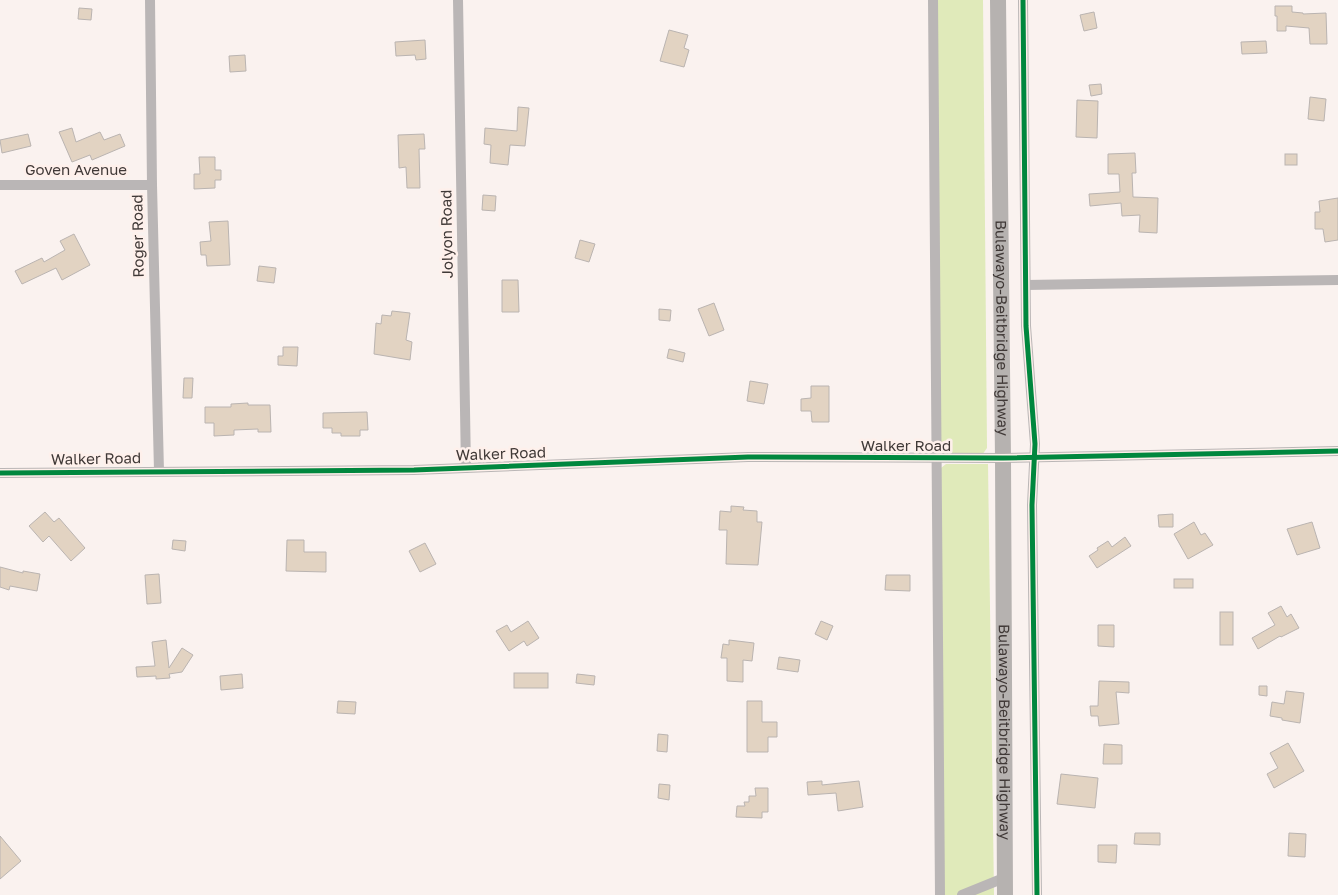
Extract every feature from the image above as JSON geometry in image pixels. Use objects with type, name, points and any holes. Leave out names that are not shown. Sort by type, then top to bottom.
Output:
[{"type":"highway","name":"Bulawayo-Beitbridge Highway","points":[[998,0],[1005,895]]},
{"type":"street","name":"Roger Road","points":[[150,0],[152,185],[159,471]]},
{"type":"street","name":"Jolyon Road","points":[[458,0],[466,468]]},
{"type":"street","points":[[933,0],[940,895]]},
{"type":"street","points":[[1022,0],[1026,326],[1035,431],[1032,504],[1037,895]]},
{"type":"street","name":"Goven Avenue","points":[[0,185],[152,185]]},
{"type":"street","points":[[1026,285],[1338,280]]},
{"type":"street","name":"Walker Road","points":[[0,472],[304,472],[748,457],[937,459],[1338,451]]},
{"type":"street","points":[[962,895],[1004,878]]},
{"type":"green space","points":[[936,0],[983,0],[987,448],[982,455],[940,456]]},
{"type":"green space","points":[[946,464],[988,464],[994,895],[944,895],[941,468]]},
{"type":"building","points":[[1275,6],[1292,6],[1292,12],[1303,14],[1326,13],[1327,44],[1310,44],[1309,28],[1286,26],[1286,31],[1277,31]]},
{"type":"building","points":[[79,8],[92,9],[91,20],[78,19]]},
{"type":"building","points":[[1094,12],[1097,28],[1084,31],[1080,15]]},
{"type":"building","points":[[669,30],[688,35],[684,48],[689,50],[684,67],[660,61]]},
{"type":"building","points":[[425,40],[426,59],[416,60],[415,55],[396,56],[395,42]]},
{"type":"building","points":[[1266,41],[1267,53],[1242,54],[1241,42]]},
{"type":"building","points":[[245,55],[246,71],[230,72],[229,56]]},
{"type":"building","points":[[1101,84],[1102,94],[1091,96],[1089,85]]},
{"type":"building","points":[[1310,97],[1326,99],[1324,121],[1308,119]]},
{"type":"building","points":[[1077,100],[1098,101],[1097,138],[1076,137]]},
{"type":"building","points":[[518,107],[529,108],[525,146],[510,145],[508,165],[490,163],[491,145],[484,144],[485,128],[517,131]]},
{"type":"building","points":[[72,128],[76,142],[100,132],[104,140],[120,134],[125,146],[92,160],[90,155],[72,162],[59,132]]},
{"type":"building","points":[[28,134],[31,146],[2,153],[0,140]]},
{"type":"building","points":[[424,134],[425,149],[419,149],[420,188],[407,188],[406,167],[399,168],[398,135]]},
{"type":"building","points":[[1135,153],[1136,173],[1132,173],[1133,197],[1158,198],[1157,233],[1139,232],[1140,215],[1122,216],[1121,203],[1090,206],[1089,194],[1120,192],[1119,174],[1108,174],[1108,154]]},
{"type":"building","points":[[1285,154],[1297,154],[1297,165],[1285,165]]},
{"type":"building","points":[[199,157],[215,157],[215,170],[221,170],[221,180],[215,180],[215,188],[194,189],[194,174],[200,174]]},
{"type":"building","points":[[483,195],[496,196],[495,211],[482,210]]},
{"type":"building","points":[[1338,198],[1338,240],[1325,242],[1323,229],[1315,229],[1315,212],[1320,212],[1319,201]]},
{"type":"building","points":[[228,221],[230,265],[207,266],[206,255],[201,255],[200,242],[211,241],[209,222]]},
{"type":"building","points":[[74,234],[90,265],[62,280],[56,268],[22,284],[15,271],[42,258],[44,262],[65,250],[60,241]]},
{"type":"building","points":[[580,240],[595,244],[589,262],[575,258]]},
{"type":"building","points":[[259,266],[276,268],[274,283],[257,281]]},
{"type":"building","points":[[502,280],[518,280],[519,312],[502,312]]},
{"type":"building","points":[[714,303],[724,330],[709,336],[698,309]]},
{"type":"building","points":[[659,309],[671,310],[670,321],[659,320]]},
{"type":"building","points":[[392,311],[410,313],[406,340],[412,342],[410,360],[374,354],[376,323],[381,324],[382,315],[391,316]]},
{"type":"building","points":[[283,347],[298,347],[297,366],[278,365],[278,356],[283,356]]},
{"type":"building","points":[[669,349],[685,353],[683,362],[667,358]]},
{"type":"building","points":[[184,378],[193,378],[192,398],[183,398]]},
{"type":"building","points":[[750,381],[768,384],[764,404],[747,401]]},
{"type":"building","points":[[811,386],[829,386],[829,422],[812,422],[811,411],[801,411],[801,399],[811,398]]},
{"type":"building","points":[[248,403],[248,405],[270,405],[271,432],[258,432],[258,429],[234,430],[234,435],[214,436],[214,423],[205,423],[205,407],[231,407],[231,404]]},
{"type":"building","points":[[367,412],[368,430],[360,430],[360,436],[341,436],[341,433],[332,433],[332,428],[323,428],[323,413]]},
{"type":"building","points":[[731,506],[744,507],[743,510],[757,511],[757,522],[762,522],[758,565],[726,564],[727,530],[719,530],[720,511],[731,512]]},
{"type":"building","points":[[45,512],[54,522],[59,518],[85,548],[71,561],[49,536],[43,542],[29,526]]},
{"type":"building","points":[[1173,514],[1173,527],[1159,527],[1158,515]]},
{"type":"building","points":[[1194,522],[1201,535],[1205,533],[1213,545],[1188,559],[1174,534]]},
{"type":"building","points":[[1312,522],[1320,548],[1297,555],[1287,529]]},
{"type":"building","points":[[1125,537],[1131,546],[1097,568],[1089,556],[1108,541],[1112,547]]},
{"type":"building","points":[[173,540],[186,541],[185,551],[172,549]]},
{"type":"building","points":[[287,540],[304,540],[304,552],[326,552],[326,572],[286,571]]},
{"type":"building","points":[[425,543],[436,564],[420,572],[409,551]]},
{"type":"building","points":[[0,567],[23,573],[23,571],[40,574],[37,591],[10,586],[9,590],[0,587]]},
{"type":"building","points":[[159,574],[161,603],[147,604],[145,575]]},
{"type":"building","points":[[886,575],[910,575],[910,591],[885,590]]},
{"type":"building","points":[[1174,579],[1193,579],[1193,588],[1174,588]]},
{"type":"building","points":[[1281,606],[1287,617],[1291,614],[1299,628],[1280,636],[1258,649],[1252,638],[1275,625],[1268,613]]},
{"type":"building","points":[[1220,612],[1233,612],[1233,645],[1220,645]]},
{"type":"building","points":[[528,621],[539,638],[527,646],[524,641],[509,651],[496,631],[507,625],[511,632]]},
{"type":"building","points":[[821,621],[833,626],[827,640],[815,634]]},
{"type":"building","points":[[1098,625],[1114,625],[1114,647],[1098,646]]},
{"type":"building","points":[[166,640],[169,668],[182,648],[193,655],[182,672],[169,674],[170,678],[156,679],[156,676],[137,677],[136,667],[155,666],[152,642]]},
{"type":"building","points":[[729,640],[754,643],[752,661],[743,660],[743,682],[727,681],[727,658],[721,658],[723,644],[729,645]]},
{"type":"building","points":[[779,657],[800,660],[798,672],[777,669]]},
{"type":"building","points":[[514,673],[548,673],[548,688],[514,688]]},
{"type":"building","points":[[242,674],[243,688],[221,690],[220,676]]},
{"type":"building","points":[[577,674],[595,676],[594,685],[576,683]]},
{"type":"building","points":[[1099,681],[1129,682],[1129,693],[1116,692],[1119,724],[1099,726],[1098,716],[1091,716],[1090,706],[1098,706]]},
{"type":"building","points":[[1259,686],[1267,686],[1267,696],[1259,695]]},
{"type":"building","points":[[1286,691],[1304,693],[1300,723],[1270,716],[1272,702],[1284,704]]},
{"type":"building","points":[[338,701],[356,702],[355,714],[337,713]]},
{"type":"building","points":[[747,701],[762,701],[762,722],[777,722],[777,737],[768,737],[768,752],[747,752]]},
{"type":"building","points":[[658,734],[668,735],[667,752],[657,751]]},
{"type":"building","points":[[1288,743],[1304,771],[1274,788],[1267,774],[1278,768],[1270,753]]},
{"type":"building","points":[[1104,744],[1122,745],[1122,764],[1103,764]]},
{"type":"building","points":[[1061,774],[1098,778],[1095,808],[1057,804]]},
{"type":"building","points":[[822,781],[822,785],[859,781],[863,807],[838,811],[836,793],[808,795],[807,782]]},
{"type":"building","points":[[659,784],[670,785],[669,800],[658,798]]},
{"type":"building","points":[[755,788],[768,788],[768,812],[762,812],[762,818],[736,817],[737,806],[745,806],[744,802],[749,802],[749,796],[756,796]]},
{"type":"building","points":[[1135,833],[1160,833],[1160,845],[1134,844]]},
{"type":"building","points":[[1289,833],[1306,834],[1305,857],[1288,856]]},
{"type":"building","points":[[0,836],[21,861],[0,879]]},
{"type":"building","points":[[1098,845],[1117,845],[1116,863],[1098,862]]},
{"type":"cycle path","points":[[1023,0],[1026,326],[1035,444],[1032,505],[1037,895]]},
{"type":"cycle path","points":[[0,473],[414,470],[748,457],[1003,458],[1338,451]]}]
